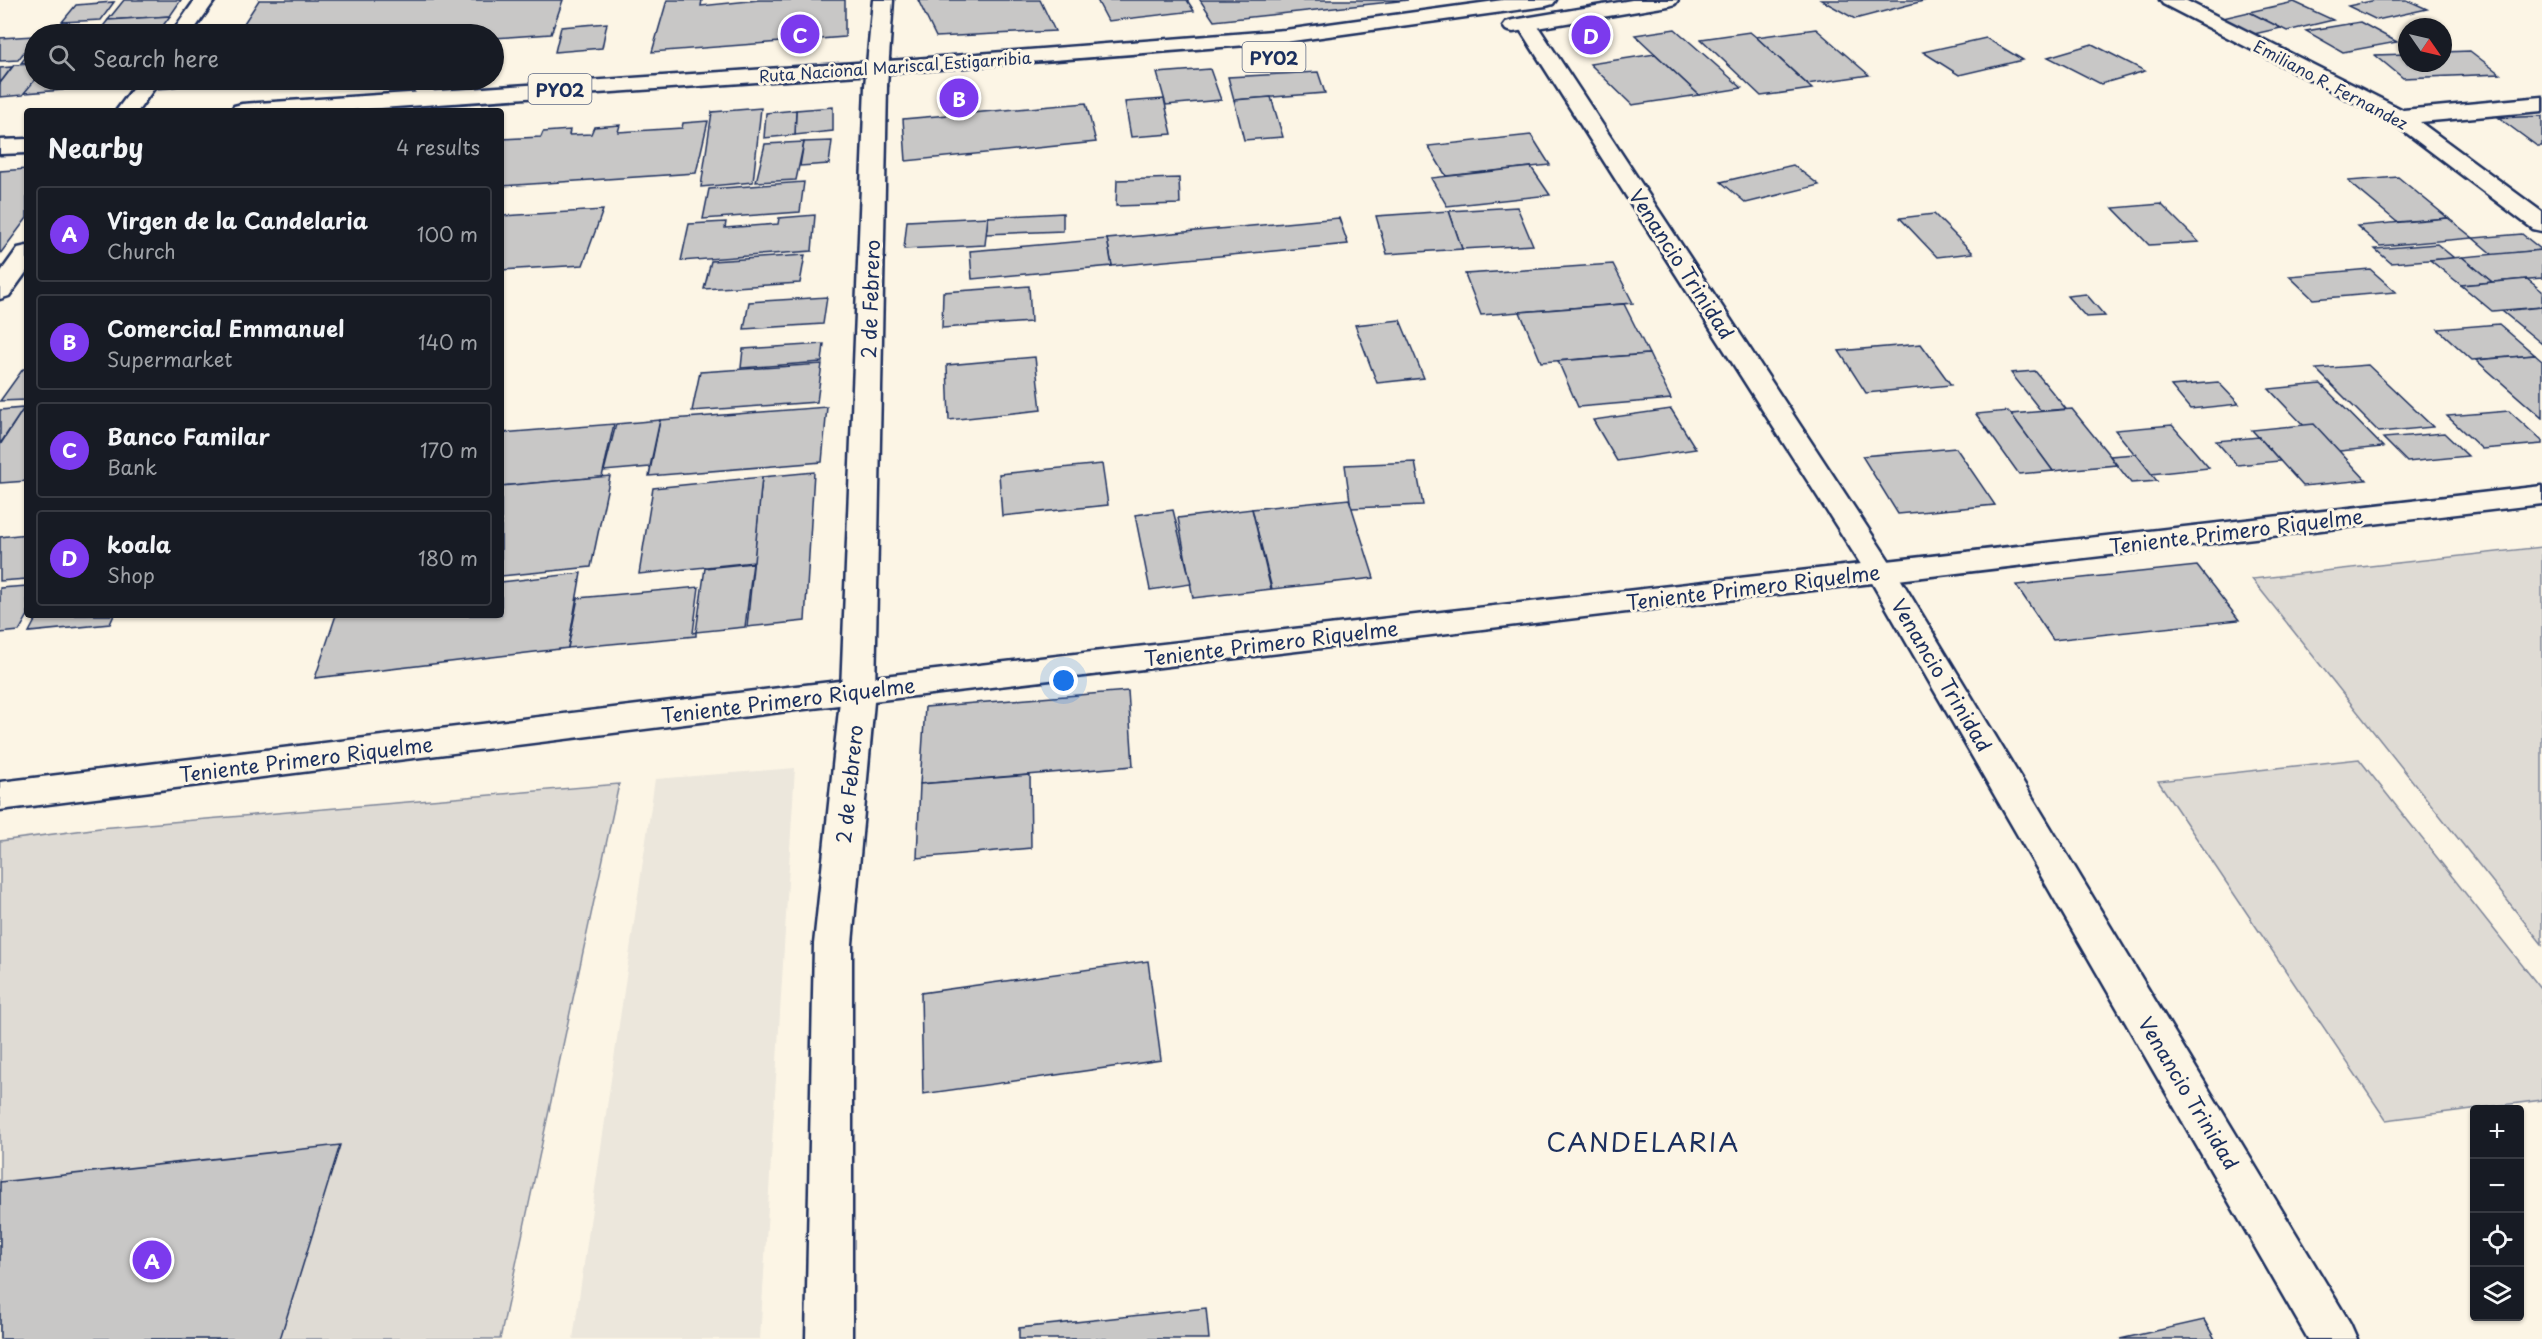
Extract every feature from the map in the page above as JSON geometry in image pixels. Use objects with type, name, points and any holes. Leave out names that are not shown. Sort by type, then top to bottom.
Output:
[{"type":"main road","points":[[188,24],[205,0]]},
{"type":"main road","name":"2 de Febrero","points":[[829,1339],[833,944],[858,691],[876,77],[883,0]]},
{"type":"main road","name":"Ruta Nacional Mariscal Estigarribia","points":[[504,112],[1668,0]]},
{"type":"main road","name":"Emiliano R. Fernandez","points":[[2170,0],[2400,117],[2542,224]]},
{"type":"main road","name":"Ruta Nacional Mariscal Estigarribia","points":[[1491,29],[1536,12]]},
{"type":"main road","name":"Venancio Trinidad","points":[[1536,12],[1881,572],[2334,1339]]},
{"type":"main road","name":"Ruta Nacional Mariscal Estigarribia","points":[[286,108],[431,98],[1289,56]]},
{"type":"main road","points":[[129,108],[141,90]]},
{"type":"main road","points":[[2400,117],[2542,104]]},
{"type":"main road","points":[[0,127],[24,125]]},
{"type":"main road","points":[[0,147],[24,146]]},
{"type":"main road","points":[[0,291],[24,257]]},
{"type":"main road","name":"Teniente Primero Riquelme","points":[[0,796],[858,691],[2542,495]]},
{"type":"lane","points":[[423,90],[431,98]]},
{"type":"shaded area","points":[[2542,547],[2542,944],[2252,579]]},
{"type":"shaded area","points":[[2359,759],[2542,990],[2542,1100],[2503,1105],[2470,1105],[2470,1109],[2386,1120],[2158,781]]},
{"type":"shaded area","points":[[795,768],[760,1339],[573,1339],[655,779]]},
{"type":"shaded area","points":[[619,784],[500,1339],[0,1339],[0,841],[100,828]]},
{"type":"building","points":[[124,0],[181,0],[170,16],[108,20]]},
{"type":"building","points":[[259,0],[563,0],[551,34],[504,37],[504,24],[243,24]]},
{"type":"building","points":[[667,0],[702,0],[701,6],[759,0],[845,0],[845,37],[652,52]]},
{"type":"building","points":[[918,0],[1040,0],[1055,31],[936,37]]},
{"type":"building","points":[[1097,0],[1187,0],[1194,11],[1108,21]]},
{"type":"building","points":[[1200,0],[1408,0],[1214,21]]},
{"type":"building","points":[[1821,0],[1927,0],[1855,19]]},
{"type":"building","points":[[2376,0],[2407,0],[2427,9],[2377,20],[2348,6]]},
{"type":"building","points":[[114,2],[101,20],[62,22],[76,5]]},
{"type":"building","points":[[2294,2],[2333,20],[2287,31],[2249,12]]},
{"type":"building","points":[[2249,12],[2281,28],[2254,34],[2223,18]]},
{"type":"building","points":[[170,16],[164,24],[105,24],[108,20]]},
{"type":"building","points":[[2360,22],[2397,42],[2343,52],[2306,31]]},
{"type":"building","points":[[607,23],[602,48],[555,52],[561,27]]},
{"type":"building","points":[[1675,29],[1742,88],[1699,95],[1635,35]]},
{"type":"building","points":[[1816,29],[1869,75],[1807,84],[1756,37]]},
{"type":"building","points":[[1750,32],[1812,89],[1761,96],[1701,39]]},
{"type":"building","points":[[24,37],[24,52],[18,60],[0,61],[0,38]]},
{"type":"building","points":[[1986,38],[2023,60],[1959,75],[1923,52]]},
{"type":"building","points":[[2092,44],[2145,71],[2101,84],[2048,57]]},
{"type":"building","points":[[2470,51],[2500,74],[2403,78],[2375,55],[2398,54],[2398,72],[2452,72],[2452,52]]},
{"type":"building","points":[[1655,54],[1699,95],[1632,105],[1590,64]]},
{"type":"building","points":[[24,64],[24,90],[27,90],[23,95],[0,97],[0,83],[14,65]]},
{"type":"building","points":[[12,67],[0,83],[0,68]]},
{"type":"building","points":[[1210,69],[1221,100],[1166,105],[1157,73]]},
{"type":"building","points":[[1318,72],[1325,93],[1234,100],[1228,77]]},
{"type":"building","points":[[27,90],[63,90],[24,93]]},
{"type":"building","points":[[1271,97],[1283,137],[1244,140],[1234,100]]},
{"type":"building","points":[[1164,99],[1172,134],[1131,137],[1125,102]]},
{"type":"building","points":[[1086,103],[1096,142],[906,161],[903,119]]},
{"type":"building","points":[[833,107],[833,131],[795,135],[796,110]]},
{"type":"building","points":[[761,108],[753,182],[701,187],[712,112]]},
{"type":"building","points":[[796,110],[795,135],[764,138],[766,113]]},
{"type":"building","points":[[2542,116],[2542,146],[2537,146],[2499,118]]},
{"type":"building","points":[[708,121],[696,173],[504,186],[504,139],[541,137],[543,132],[570,130],[569,135],[591,134],[594,127],[620,125],[618,132],[682,128],[683,123]]},
{"type":"building","points":[[1531,135],[1550,165],[1446,176],[1428,146]]},
{"type":"building","points":[[832,141],[829,164],[800,166],[804,142]]},
{"type":"building","points":[[804,142],[796,180],[756,182],[765,144]]},
{"type":"building","points":[[1793,165],[1819,185],[1746,203],[1721,182]]},
{"type":"building","points":[[1531,167],[1550,195],[1447,206],[1431,178]]},
{"type":"building","points":[[24,169],[24,222],[0,254],[0,171]]},
{"type":"building","points":[[2398,177],[2448,218],[2397,222],[2348,181]]},
{"type":"building","points":[[1179,178],[1180,204],[1116,206],[1117,180]]},
{"type":"building","points":[[804,182],[800,212],[703,219],[709,189]]},
{"type":"building","points":[[2161,204],[2199,242],[2149,245],[2113,208]]},
{"type":"building","points":[[1517,207],[1533,245],[1462,249],[1449,211]]},
{"type":"building","points":[[603,210],[583,265],[504,270],[504,216]]},
{"type":"building","points":[[1449,211],[1462,249],[1387,254],[1376,216]]},
{"type":"building","points":[[1063,213],[1063,231],[986,234],[988,217]]},
{"type":"building","points":[[1934,214],[1973,253],[1937,257],[1900,218]]},
{"type":"building","points":[[815,215],[812,251],[681,261],[689,224],[726,222],[725,228],[778,224],[779,218]]},
{"type":"building","points":[[988,217],[985,245],[904,249],[907,221]]},
{"type":"building","points":[[1339,218],[1348,244],[1112,266],[1107,239]]},
{"type":"building","points":[[2448,218],[2473,238],[2380,246],[2357,226]]},
{"type":"building","points":[[2522,234],[2542,250],[2493,255],[2473,238]]},
{"type":"building","points":[[1107,239],[1112,266],[972,279],[970,251]]},
{"type":"building","points":[[2437,244],[2454,258],[2391,263],[2375,249]]},
{"type":"building","points":[[2542,250],[2542,278],[2492,282],[2462,257]]},
{"type":"building","points":[[805,255],[800,283],[704,289],[711,261]]},
{"type":"building","points":[[2462,257],[2492,282],[2461,285],[2430,260]]},
{"type":"building","points":[[1613,264],[1633,303],[1481,315],[1465,274]]},
{"type":"building","points":[[2370,269],[2396,292],[2313,299],[2289,276]]},
{"type":"building","points":[[2527,279],[2542,291],[2542,307],[2492,311],[2461,285]]},
{"type":"building","points":[[1029,286],[1031,322],[942,328],[943,292]]},
{"type":"building","points":[[2086,294],[2105,316],[2086,317],[2067,296]]},
{"type":"building","points":[[827,297],[823,324],[744,329],[749,302]]},
{"type":"building","points":[[1624,304],[1649,354],[1541,362],[1520,312]]},
{"type":"building","points":[[2542,307],[2542,344],[2502,311]]},
{"type":"building","points":[[1400,320],[1424,378],[1377,383],[1355,325]]},
{"type":"building","points":[[2499,324],[2535,355],[2472,360],[2438,329]]},
{"type":"building","points":[[824,344],[822,362],[741,368],[743,349]]},
{"type":"building","points":[[1921,344],[1951,385],[1866,393],[1839,351]]},
{"type":"building","points":[[1649,354],[1671,399],[1578,407],[1558,361]]},
{"type":"building","points":[[2535,355],[2542,361],[2542,418],[2476,360]]},
{"type":"building","points":[[1035,357],[1041,410],[949,420],[947,365]]},
{"type":"building","points":[[822,364],[817,402],[692,411],[700,372]]},
{"type":"building","points":[[2368,365],[2433,427],[2379,432],[2316,369]]},
{"type":"building","points":[[23,369],[24,369],[24,400],[0,401]]},
{"type":"building","points":[[2035,371],[2066,409],[2041,411],[2011,373]]},
{"type":"building","points":[[2218,382],[2239,404],[2190,409],[2171,386]]},
{"type":"building","points":[[2321,384],[2383,447],[2329,452],[2269,389]]},
{"type":"building","points":[[827,407],[822,462],[649,476],[660,420]]},
{"type":"building","points":[[24,408],[24,481],[0,483],[0,445]]},
{"type":"building","points":[[24,408],[0,444],[0,410]]},
{"type":"building","points":[[1671,409],[1696,449],[1617,461],[1593,420]]},
{"type":"building","points":[[2072,409],[2116,465],[2053,471],[2011,414]]},
{"type":"building","points":[[2008,411],[2053,471],[2019,474],[1976,414]]},
{"type":"building","points":[[2509,411],[2542,441],[2542,444],[2482,449],[2447,416]]},
{"type":"building","points":[[660,420],[650,467],[604,471],[616,424]]},
{"type":"building","points":[[614,424],[602,477],[504,486],[504,433]]},
{"type":"building","points":[[2314,424],[2366,480],[2303,486],[2252,430]]},
{"type":"building","points":[[2172,425],[2209,468],[2151,474],[2115,430]]},
{"type":"building","points":[[2444,433],[2468,456],[2407,462],[2383,438]]},
{"type":"building","points":[[2259,437],[2280,461],[2237,465],[2216,441]]},
{"type":"building","points":[[1956,448],[1995,505],[1898,514],[1862,456]]},
{"type":"building","points":[[2136,454],[2157,481],[2131,483],[2110,456]]},
{"type":"building","points":[[1415,462],[1423,505],[1351,508],[1345,465]]},
{"type":"building","points":[[1102,464],[1108,505],[1002,516],[999,474]]},
{"type":"building","points":[[814,472],[805,621],[747,627],[762,477]]},
{"type":"building","points":[[610,476],[591,567],[504,576],[504,486]]},
{"type":"building","points":[[762,477],[754,562],[639,574],[653,488]]},
{"type":"building","points":[[1349,499],[1374,578],[1272,589],[1252,509]]},
{"type":"building","points":[[1252,509],[1271,589],[1193,598],[1178,518]]},
{"type":"building","points":[[1173,510],[1191,584],[1150,590],[1135,515]]},
{"type":"building","points":[[24,534],[24,579],[0,581],[0,537]]},
{"type":"building","points":[[753,563],[745,627],[696,632],[705,568]]},
{"type":"building","points":[[2197,566],[2239,620],[2053,640],[2016,585]]},
{"type":"building","points":[[581,573],[568,648],[315,678],[335,618],[504,618],[504,582]]},
{"type":"building","points":[[24,586],[24,618],[26,618],[19,631],[0,633],[0,588]]},
{"type":"building","points":[[699,587],[693,633],[696,632],[696,636],[568,648],[578,598]]},
{"type":"building","points":[[36,618],[113,618],[110,624],[29,632]]},
{"type":"building","points":[[1128,691],[1133,766],[920,784],[925,707]]},
{"type":"building","points":[[1030,775],[1031,848],[917,858],[920,784]]},
{"type":"building","points":[[1148,961],[1161,1060],[923,1094],[921,993]]},
{"type":"building","points":[[340,1145],[280,1339],[0,1339],[0,1182]]},
{"type":"building","points":[[1206,1308],[1209,1339],[1019,1339],[1019,1328]]},
{"type":"building","points":[[2204,1320],[2215,1339],[2120,1339]]},
{"type":"place","name":"Banco Familar","points":[[800,34]]},
{"type":"place","name":"koala","points":[[1591,35]]},
{"type":"place","name":"Comercial Emmanuel","points":[[959,98]]},
{"type":"place","name":"Virgen de la Candelaria","points":[[152,1260]]},
{"type":"district","name":"CANDELARIA","points":[[1643,1141]]}]
